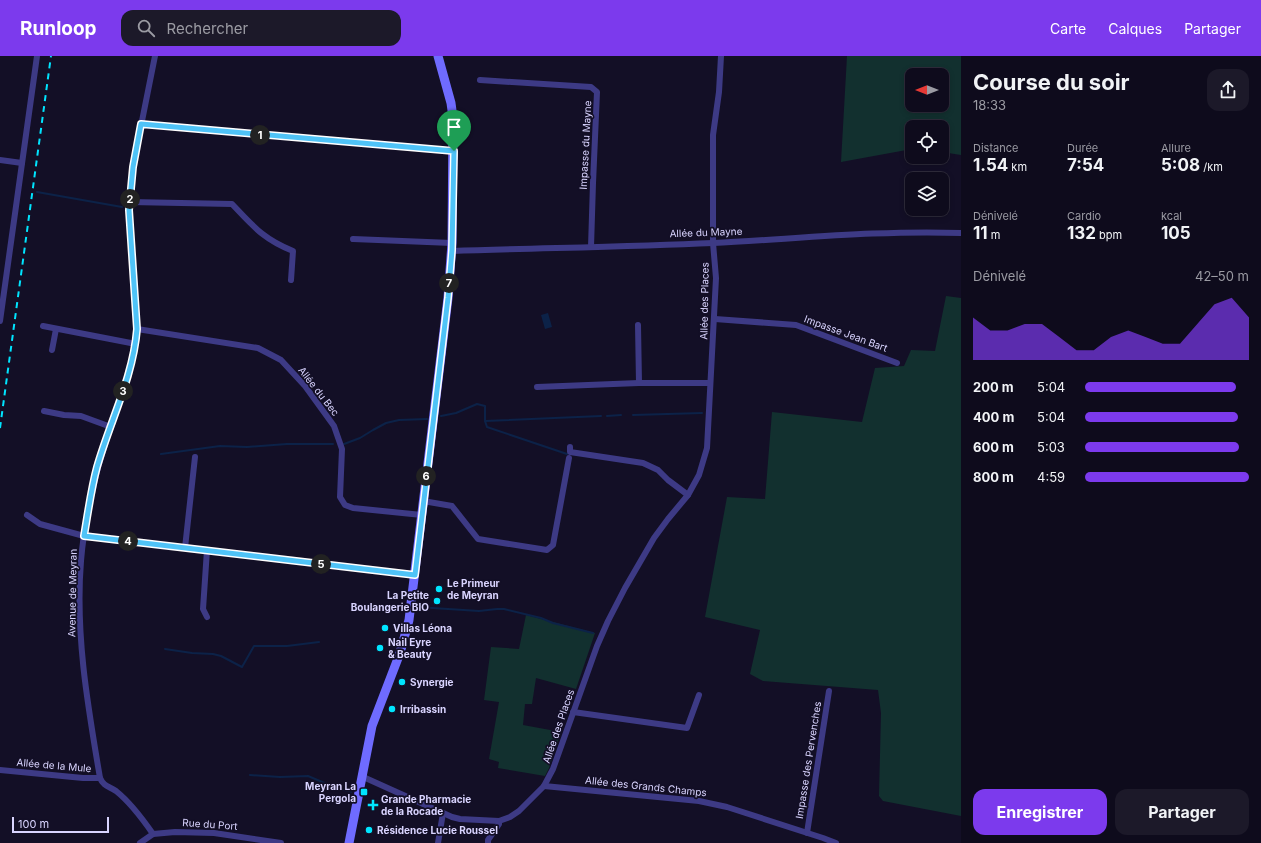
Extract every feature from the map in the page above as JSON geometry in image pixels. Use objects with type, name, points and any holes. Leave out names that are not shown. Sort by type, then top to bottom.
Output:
[{"type":"main road","points":[[349,843],[372,726],[404,643],[409,620],[448,298],[452,247],[454,151],[453,112],[438,56]]},
{"type":"street","points":[[0,321],[37,56]]},
{"type":"street","name":"Avenue de Meyran","points":[[100,778],[85,690],[81,648],[80,575],[84,536],[98,466],[129,376],[136,344],[137,329],[130,202],[133,167],[155,56]]},
{"type":"street","name":"Allée des Places","points":[[361,776],[443,813],[460,819],[499,821],[519,811],[544,786],[553,769],[597,646],[608,621],[654,538],[688,495],[699,475],[707,448],[716,278],[713,243],[713,135],[719,92],[721,56]]},
{"type":"street","name":"Impasse du Mayne","points":[[480,80],[591,87],[597,92],[592,247]]},
{"type":"street","points":[[141,124],[454,151]]},
{"type":"street","points":[[0,160],[22,163]]},
{"type":"street","points":[[130,202],[232,204],[260,233],[270,241],[293,251],[291,280]]},
{"type":"street","name":"Allée du Mayne","points":[[353,239],[452,247],[592,247],[713,243],[850,235],[938,232],[961,233]]},
{"type":"street","name":"Impasse Jean Bart","points":[[715,319],[796,325],[897,363]]},
{"type":"street","points":[[638,325],[639,383]]},
{"type":"street","points":[[43,326],[136,344]]},
{"type":"street","points":[[52,350],[56,329]]},
{"type":"street","name":"Allée du Bec","points":[[137,329],[258,348],[281,360],[305,386],[334,426],[342,449],[340,497],[345,505],[353,508],[422,515]]},
{"type":"street","points":[[537,387],[639,383],[710,383]]},
{"type":"street","points":[[44,411],[64,415],[80,416],[111,426]]},
{"type":"street","points":[[570,448],[570,452],[643,463],[658,470],[668,480],[688,495]]},
{"type":"street","points":[[185,548],[195,457]]},
{"type":"street","points":[[424,501],[452,506],[478,539],[546,550],[553,545],[569,458]]},
{"type":"street","points":[[27,515],[40,524],[84,536],[415,575]]},
{"type":"street","points":[[206,617],[203,609],[208,550]]},
{"type":"street","name":"Impasse des Pervenches","points":[[807,833],[830,690]]},
{"type":"street","points":[[573,712],[687,728],[699,695]]},
{"type":"street","name":"Allée de la Mule","points":[[0,770],[83,778],[100,778],[103,784],[116,791],[138,812],[153,834]]},
{"type":"street","name":"Allée des Grands Champs","points":[[544,786],[698,801],[727,808],[836,843]]},
{"type":"street","points":[[438,843],[443,813]]},
{"type":"street","points":[[488,843],[488,840],[499,824],[499,821]]},
{"type":"street","name":"Rue du Port","points":[[140,843],[153,834],[175,832],[214,833],[281,843]]},
{"type":"green space","points":[[847,56],[961,56],[961,155],[949,153],[949,120],[905,120],[905,150],[841,162]]},
{"type":"green space","points":[[946,296],[961,298],[961,816],[883,801],[879,796],[881,713],[878,690],[763,681],[750,674],[760,630],[705,617],[727,497],[765,499],[772,412],[862,422],[875,368],[904,366],[911,350],[935,351]]},
{"type":"green space","points":[[526,615],[595,633],[576,689],[536,678],[532,704],[525,704],[523,725],[561,732],[545,776],[498,768],[499,762],[489,759],[499,702],[484,700],[491,647],[519,649]]},
{"type":"water","points":[[548,313],[552,327],[545,329],[541,315]]},
{"type":"waterway","points":[[37,192],[122,207]]},
{"type":"waterway","points":[[441,416],[456,413],[477,404],[485,406],[485,421],[487,427],[567,454]]},
{"type":"waterway","points":[[633,415],[702,413]]},
{"type":"waterway","points":[[607,416],[621,415]]},
{"type":"waterway","points":[[485,421],[601,416]]},
{"type":"waterway","points":[[344,444],[360,438],[386,423],[399,420],[427,419]]},
{"type":"waterway","points":[[161,454],[220,446],[247,447],[287,444],[333,444]]},
{"type":"waterway","points":[[417,607],[479,611],[504,609],[593,633]]},
{"type":"waterway","points":[[165,649],[213,654],[221,656],[242,667],[254,646],[287,646],[319,642]]},
{"type":"waterway","points":[[250,775],[280,777],[308,776],[334,787],[351,792]]},
{"type":"railway","points":[[0,428],[51,56]]},
{"type":"place","name":"Le Primeur de Meyran","points":[[439,589]]},
{"type":"place","name":"La Petite Boulangerie BIO","points":[[437,601]]},
{"type":"place","name":"Villas Léona","points":[[385,628]]},
{"type":"place","name":"Nail Eyre & Beauty","points":[[380,648]]},
{"type":"place","name":"Synergie","points":[[402,682]]},
{"type":"place","name":"Irribassin","points":[[392,709]]},
{"type":"place","name":"Meyran La Pergola","points":[[364,792]]},
{"type":"place","name":"Grande Pharmacie de la Rocade","points":[[373,805]]},
{"type":"place","name":"Résidence Lucie Roussel","points":[[369,830]]},
{"type":"route","points":[[141,124],[148,126],[454,151],[452,250],[448,298],[415,575],[84,536],[98,466],[129,376],[136,344],[137,329],[129,210],[133,167],[141,124]]}]
